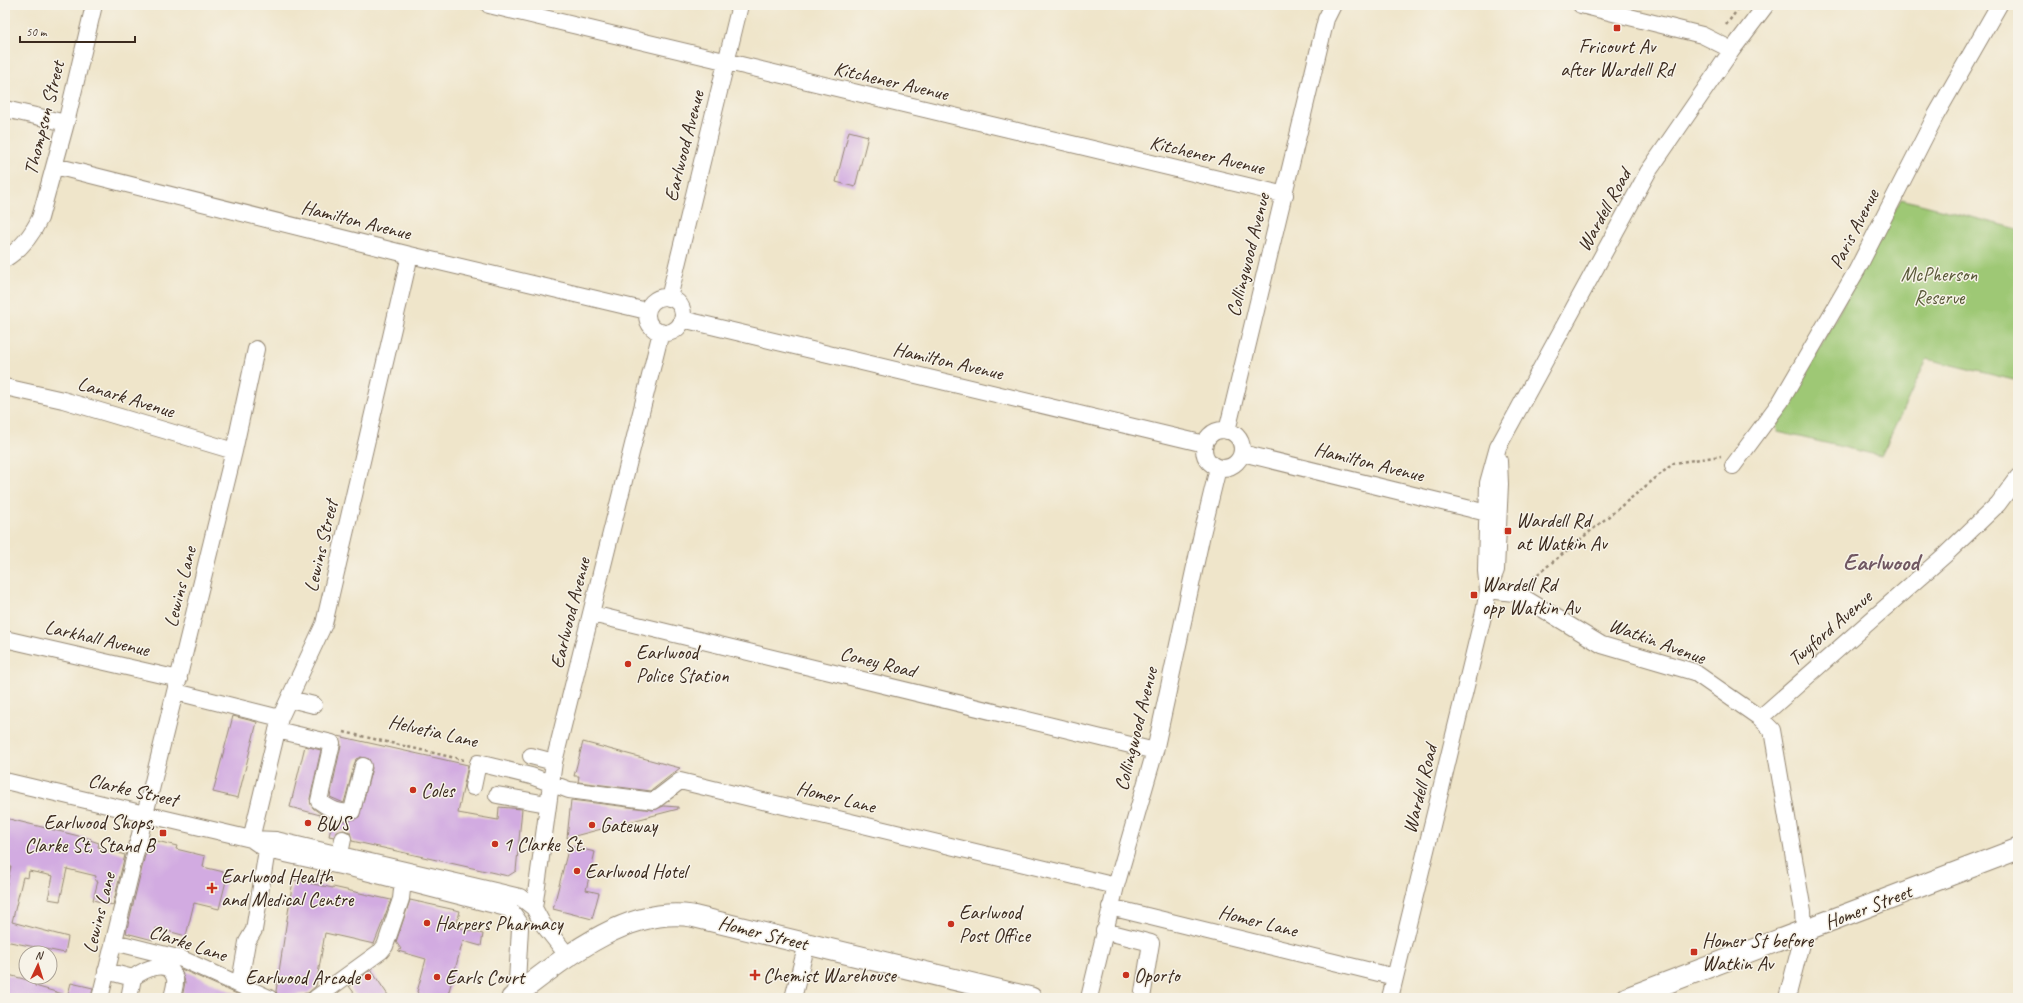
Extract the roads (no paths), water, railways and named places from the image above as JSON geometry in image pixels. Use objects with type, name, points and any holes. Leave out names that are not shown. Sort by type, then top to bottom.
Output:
[{"type":"main road","name":"Homer Street","points":[[1627,998],[2018,850]]},
{"type":"main road","name":"Homer Street","points":[[513,998],[568,956],[617,929],[644,919],[668,915],[692,916],[1031,998]]},
{"type":"street","name":"Thompson Street","points":[[5,259],[24,243],[34,232],[40,218],[66,123],[94,5]]},
{"type":"street","name":"Kitchener Avenue","points":[[489,5],[726,63],[1285,195]]},
{"type":"street","name":"Earlwood Avenue","points":[[669,298],[740,5]]},
{"type":"street","points":[[1581,5],[1702,35],[1732,50]]},
{"type":"street","name":"Wardell Road","points":[[1488,590],[1486,513],[1488,483],[1498,447],[1648,172],[1732,50],[1766,5]]},
{"type":"street","name":"Paris Avenue","points":[[1727,461],[1781,401],[1857,270],[1936,115],[1999,5]]},
{"type":"street","name":"Collingwood Avenue","points":[[1227,431],[1329,10]]},
{"type":"street","points":[[5,109],[66,123]]},
{"type":"street","name":"Hamilton Avenue","points":[[55,166],[410,255],[647,311]]},
{"type":"street","name":"Lewins Street","points":[[238,983],[242,976],[248,942],[254,930],[261,842],[279,724],[324,624],[410,255]]},
{"type":"street","points":[[658,298],[669,298],[681,308],[682,319],[676,328],[666,332],[661,332],[651,326],[648,322],[647,311],[649,306],[658,298]]},
{"type":"street","name":"Hamilton Avenue","points":[[682,319],[1205,444]]},
{"type":"street","name":"Earlwood Avenue","points":[[534,908],[550,782],[554,762],[661,332]]},
{"type":"street","name":"Lewins Lane","points":[[100,998],[234,451],[256,349]]},
{"type":"street","name":"Lanark Avenue","points":[[5,387],[63,400],[234,451]]},
{"type":"street","points":[[1227,431],[1233,433],[1240,442],[1242,453],[1236,464],[1230,467],[1218,468],[1208,461],[1204,450],[1205,444],[1211,435],[1216,432],[1227,431]]},
{"type":"street","name":"Wardell Road","points":[[1390,998],[1484,612],[1488,590],[1496,570],[1500,484],[1498,447]]},
{"type":"street","name":"Hamilton Avenue","points":[[1242,453],[1486,513]]},
{"type":"street","name":"Collingwood Avenue","points":[[1088,998],[1110,907],[1155,750],[1202,534],[1218,468]]},
{"type":"street","name":"Twyford Avenue","points":[[1760,718],[1945,555],[1998,504],[2018,477]]},
{"type":"street","name":"Watkin Avenue","points":[[1488,590],[1514,593],[1602,645],[1694,672],[1760,718],[1772,730],[1803,911],[1804,932],[1787,998]]},
{"type":"street","name":"Coney Road","points":[[592,614],[1155,750]]},
{"type":"street","name":"Larkhall Avenue","points":[[5,639],[177,686],[332,743],[318,800],[344,814],[352,811],[363,766]]},
{"type":"street","points":[[290,698],[314,705]]},
{"type":"street","points":[[531,756],[554,762]]},
{"type":"street","name":"Helvetia Lane","points":[[472,787],[478,764],[550,782]]},
{"type":"street","name":"Clarke Street","points":[[5,781],[261,842],[340,853],[404,875],[475,892],[520,897],[534,908],[542,923],[568,956]]},
{"type":"street","name":"Homer Lane","points":[[550,782],[569,790],[654,801],[680,781],[1116,886]]},
{"type":"street","points":[[497,794],[548,804]]},
{"type":"street","points":[[316,998],[381,951],[385,946],[401,899],[404,875]]},
{"type":"street","name":"Clarke Street","points":[[475,892],[510,909],[519,922],[517,982],[513,998]]},
{"type":"street","name":"Homer Lane","points":[[1110,907],[1396,977]]},
{"type":"street","points":[[1104,931],[1151,943],[1142,998]]},
{"type":"street","name":"Clarke Lane","points":[[114,942],[182,959],[269,998]]},
{"type":"street","points":[[793,998],[807,944]]},
{"type":"street","points":[[128,998],[133,978],[142,971],[151,967],[168,969],[173,974],[175,980],[172,998]]},
{"type":"street","points":[[106,971],[133,978]]},
{"type":"place","name":"Fricourt Av after Wardell Rd","points":[[1617,28]]},
{"type":"place","name":"Wardell Rd at Watkin Av","points":[[1508,531]]},
{"type":"place","name":"Wardell Rd opp Watkin Av","points":[[1474,595]]},
{"type":"place","name":"Earlwood Police Station","points":[[628,664]]},
{"type":"place","name":"Coles","points":[[413,790]]},
{"type":"place","name":"BWS","points":[[308,823]]},
{"type":"place","name":"Gateway","points":[[592,825]]},
{"type":"place","name":"Earlwood Shops, Clarke St, Stand B","points":[[163,833]]},
{"type":"place","name":"1 Clarke St.","points":[[495,844]]},
{"type":"place","name":"Earlwood Hotel","points":[[577,871]]},
{"type":"place","name":"Earlwood Health and Medical Centre","points":[[212,888]]},
{"type":"place","name":"Harpers Pharmacy","points":[[427,923]]},
{"type":"place","name":"Earlwood Post Office","points":[[951,924]]},
{"type":"place","name":"Homer St before Watkin Av","points":[[1694,952]]},
{"type":"place","name":"Chemist Warehouse","points":[[755,975]]},
{"type":"place","name":"Oporto","points":[[1126,975]]},
{"type":"place","name":"Earlwood Arcade","points":[[368,977]]},
{"type":"place","name":"Earls Court","points":[[437,977]]},
{"type":"district","name":"Earlwood","points":[[1881,562]]},
{"type":"park label","name":"McPherson Reserve","points":[[1939,286]]}]
